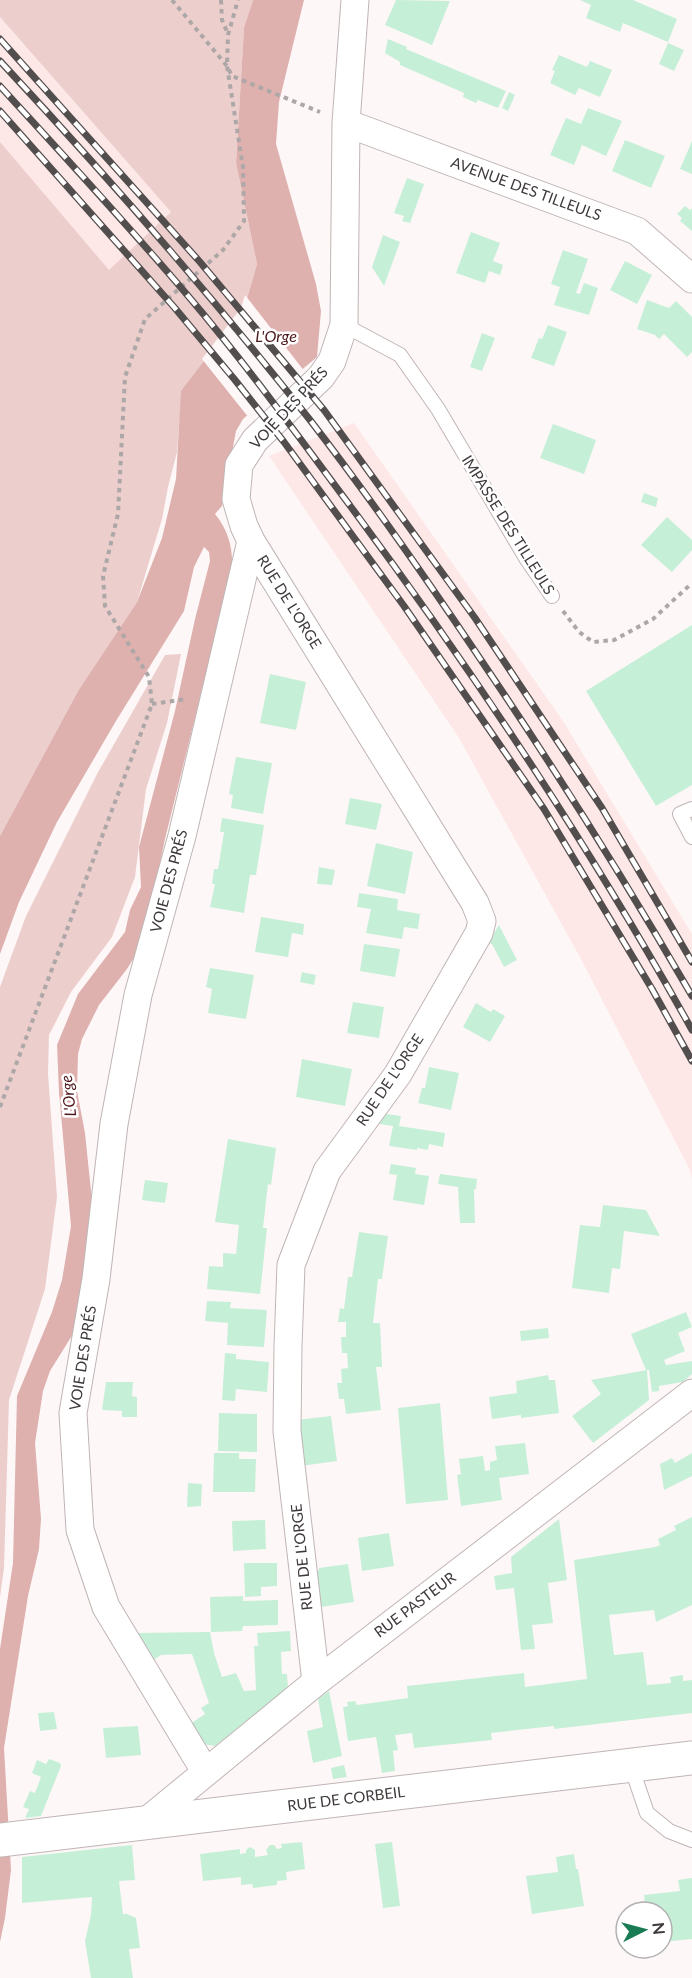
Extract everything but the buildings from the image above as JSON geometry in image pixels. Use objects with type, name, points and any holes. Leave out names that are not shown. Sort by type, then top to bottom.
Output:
[{"type":"main road","name":"RUE DE CORBEIL","points":[[8,1839],[692,1758]]},
{"type":"street","name":"VOIE DES PRÉS","points":[[205,1771],[106,1607],[80,1530],[73,1413],[96,1279],[114,1124],[138,995],[182,836],[251,541],[236,499],[239,465],[255,440],[321,377],[332,361],[344,326],[346,123],[355,0]]},
{"type":"street","name":"AVENUE DES TILLEULS","points":[[346,123],[637,231],[692,279]]},
{"type":"street","name":"RUE DE L'ORGE","points":[[251,541],[475,903],[482,921],[479,933],[398,1074],[327,1171],[291,1265],[287,1431],[316,1682]]},
{"type":"street","name":"RUE PASTEUR","points":[[143,1824],[316,1682],[692,1393]]},
{"type":"lane","name":"IMPASSE DES TILLEULS","points":[[344,326],[399,355],[438,409],[526,558],[552,596]]},
{"type":"lane","points":[[692,809],[680,814],[692,837]]},
{"type":"lane","points":[[630,1765],[647,1813],[669,1831],[692,1840]]},
{"type":"path","points":[[172,0],[227,66],[232,76],[346,123]]},
{"type":"path","points":[[221,0],[222,20],[228,35]]},
{"type":"path","points":[[0,1107],[152,704],[149,677],[105,606],[103,576],[118,514],[124,377],[145,319],[223,250],[244,221],[243,167],[227,66],[228,35],[238,0]]},
{"type":"path","name":"IMPASSE DES TILLEULS","points":[[552,596],[579,632],[593,642],[614,640],[653,619],[692,584]]},
{"type":"path","points":[[152,704],[191,699]]},
{"type":"shaded area","points":[[0,0],[253,0],[244,29],[236,163],[257,264],[244,309],[182,391],[177,452],[162,519],[137,602],[78,691],[0,836],[0,142],[109,270],[171,212],[0,17]]},
{"type":"shaded area","points":[[0,17],[171,212],[109,271],[0,200]]},
{"type":"shaded area","points":[[354,423],[563,721],[692,934],[692,1180],[690,1170],[582,961],[459,738],[269,456]]},
{"type":"shaded area","points":[[181,654],[167,723],[146,789],[135,877],[112,937],[71,992],[49,1035],[48,1074],[57,1197],[45,1289],[9,1400],[4,1568],[0,1597],[0,987],[26,916],[97,774],[165,655]]},
{"type":"water","name":"L'Orge","points":[[253,0],[304,0],[279,102],[276,144],[316,284],[321,311],[317,357],[243,419],[236,431],[222,506],[215,514],[229,539],[232,568],[165,839],[143,943],[127,969],[99,1005],[82,1039],[78,1054],[77,1091],[85,1133],[93,1210],[81,1301],[73,1334],[50,1371],[43,1391],[35,1443],[41,1519],[39,1549],[28,1596],[4,1748],[11,1870],[0,1942],[0,1649],[13,1563],[17,1396],[52,1312],[62,1280],[71,1226],[57,1045],[78,994],[125,932],[130,910],[141,887],[139,847],[175,711],[210,561],[209,552],[204,547],[194,567],[184,611],[57,822],[19,902],[0,954],[0,836],[78,691],[137,602],[162,538],[176,479],[181,391],[244,309],[257,264],[236,163],[244,28]]},
{"type":"pier","points":[[245,295],[305,372],[249,418],[202,359],[241,308]]},
{"type":"railway","points":[[0,39],[200,262],[324,410],[475,618],[602,808],[692,962]]},
{"type":"railway","points":[[0,61],[120,193],[197,283],[310,420],[355,480],[399,540],[538,745],[692,996]]},
{"type":"railway","points":[[0,86],[119,217],[210,322],[272,400],[351,507],[487,698],[530,763],[614,895],[692,1030]]},
{"type":"railway","points":[[0,111],[174,307],[235,380],[284,442],[404,606],[544,809],[652,989],[692,1061]]}]
